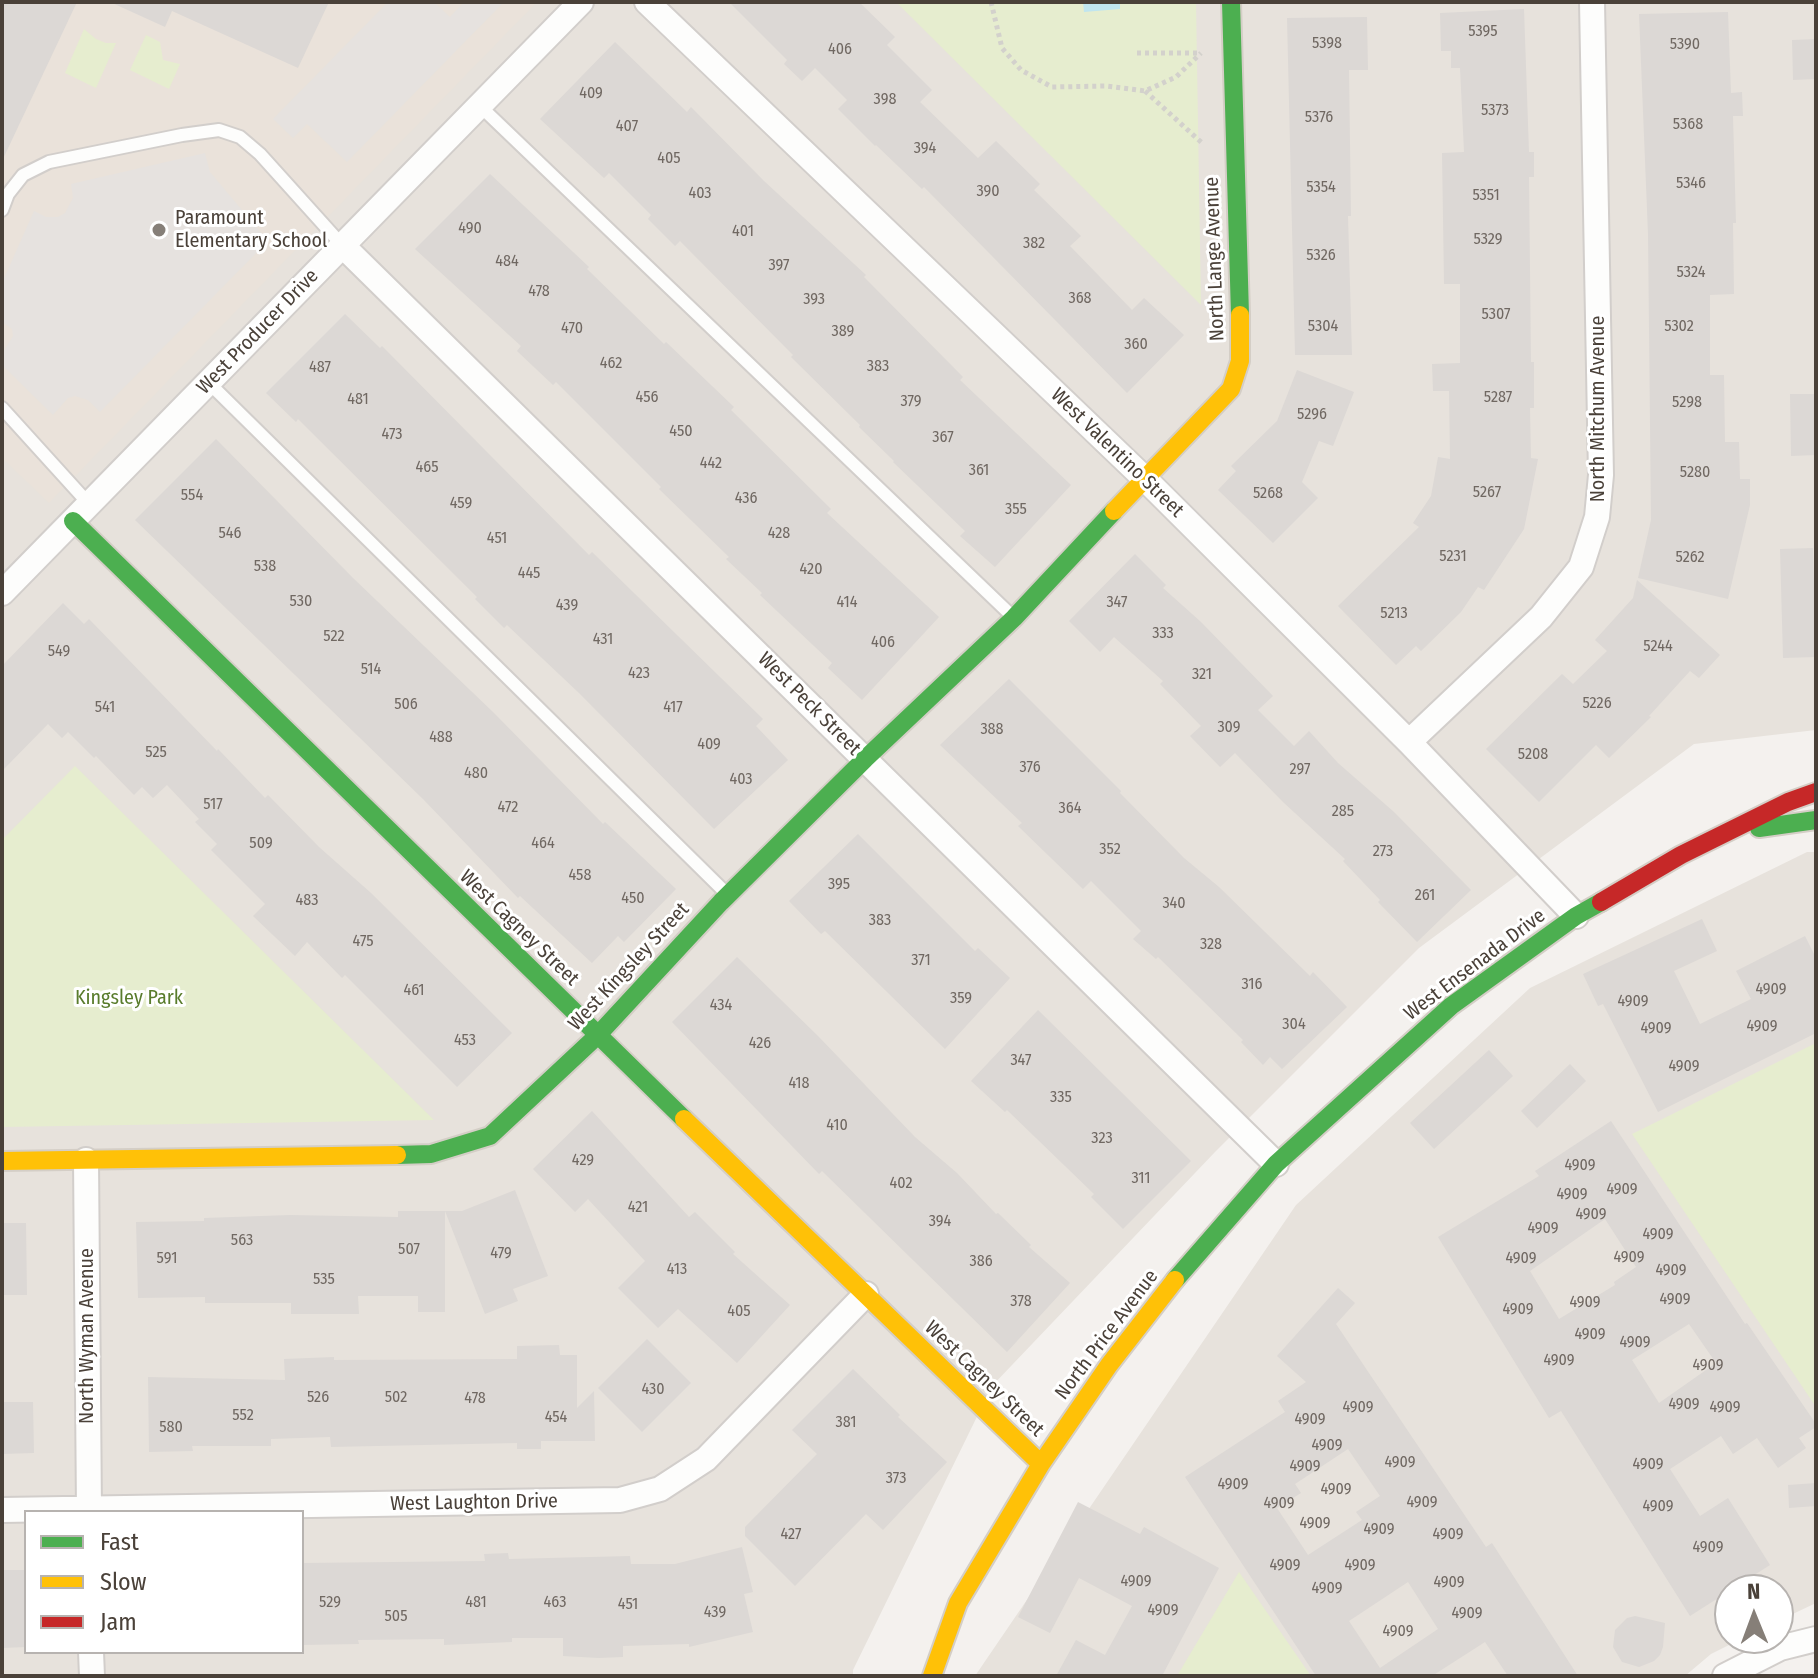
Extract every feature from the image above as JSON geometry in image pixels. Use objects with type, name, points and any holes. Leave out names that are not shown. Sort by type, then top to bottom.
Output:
[{"type":"street","name":"West Producer Drive","points":[[2,593],[581,2]]},
{"type":"street","name":"West Valentino Street","points":[[647,2],[1144,478],[1409,742],[1576,916]]},
{"type":"street","name":"North Lange Avenue","points":[[1144,478],[1231,389],[1240,361],[1231,2]]},
{"type":"street","name":"North Mitchum Avenue","points":[[1409,742],[1541,617],[1581,567],[1597,517],[1601,475],[1592,2]]},
{"type":"street","name":"West Peck Street","points":[[342,245],[1276,1164]]},
{"type":"street","name":"West Kingsley Street","points":[[2,1161],[431,1154],[490,1136],[597,1036],[728,895],[865,759],[1014,618],[1144,478]]},
{"type":"street","name":"West Cagney Street","points":[[81,512],[597,1036],[1041,1464]]},
{"type":"street","name":"West Ensenada Drive","points":[[1276,1164],[1451,1006],[1576,916],[1681,855],[1788,802],[1816,792]]},
{"type":"street","name":"West Ensenada Drive","points":[[1724,834],[1816,820]]},
{"type":"street","name":"North Wyman Avenue","points":[[86,1160],[89,1510]]},
{"type":"street","name":"North Price Avenue","points":[[932,1676],[958,1603],[1041,1464],[1109,1365],[1182,1270],[1276,1164]]},
{"type":"street","name":"West Laughton Drive","points":[[2,1510],[620,1500],[660,1489],[706,1459],[866,1294]]},
{"type":"street","points":[[1725,1676],[1780,1648],[1816,1639]]},
{"type":"street","points":[[91,1654],[92,1676]]},
{"type":"lane","points":[[479,105],[1014,618]]},
{"type":"lane","points":[[2,210],[8,194],[23,175],[49,162],[219,130],[240,137],[276,171],[342,245]]},
{"type":"lane","points":[[208,382],[728,895]]},
{"type":"lane","points":[[2,408],[81,512]]},
{"type":"path","points":[[991,2],[1002,48],[1021,70],[1052,87],[1107,86],[1145,91],[1176,77],[1201,53],[1137,53]]},
{"type":"path","points":[[1145,91],[1202,143]]},
{"type":"shaded area","points":[[2,2],[1816,2],[1816,730],[1694,744],[1419,948],[1215,1152],[992,1386],[853,1670],[853,1676],[2,1676]]},
{"type":"shaded area","name":"Paramount Elementary School","points":[[2,2],[537,2],[49,503],[2,458]]},
{"type":"shaded area","points":[[388,2],[434,2],[450,17],[464,2],[504,2],[347,162],[307,124],[293,138],[273,119]]},
{"type":"shaded area","points":[[205,153],[210,172],[268,241],[100,412],[88,400],[75,396],[68,398],[53,415],[2,365],[2,354],[13,336],[12,329],[2,322],[2,283],[34,211],[46,217],[58,217],[65,213],[73,198],[71,184]]},
{"type":"shaded area","points":[[1807,852],[1816,852],[1816,1603],[1794,1613],[1794,1574],[1714,1574],[1714,1652],[1685,1676],[975,1676],[1296,1205],[1530,988]]},
{"type":"green space","points":[[896,2],[1196,2],[1201,305]]},
{"type":"green space","points":[[84,29],[96,39],[116,43],[96,88],[65,73]]},
{"type":"green space","points":[[146,35],[160,42],[163,60],[180,64],[169,89],[130,70]]},
{"type":"green space","name":"Kingsley Park","points":[[75,766],[434,1120],[2,1127],[2,840]]},
{"type":"green space","points":[[1816,1043],[1816,1407],[1632,1134]]},
{"type":"green space","points":[[1239,1572],[1311,1676],[1177,1676]]},
{"type":"water","points":[[1083,2],[1120,2],[1120,9],[1084,12]]},
{"type":"building","points":[[2,2],[77,2],[2,161]]},
{"type":"building","points":[[110,2],[329,2],[298,68],[172,11],[165,27]]},
{"type":"building","points":[[729,2],[859,2],[895,37],[887,45],[932,90],[920,102],[978,158],[996,141],[1040,184],[1034,190],[1081,236],[1070,246],[1132,310],[1144,298],[1184,335],[1127,393],[924,187],[922,189],[838,109],[847,100],[815,68],[802,81],[784,64],[787,60]]},
{"type":"building","points":[[1524,9],[1529,152],[1534,152],[1534,177],[1529,177],[1531,362],[1534,362],[1534,408],[1530,408],[1531,458],[1538,459],[1524,529],[1484,590],[1478,587],[1461,612],[1421,651],[1416,646],[1396,665],[1338,606],[1419,527],[1413,523],[1431,496],[1438,457],[1450,459],[1449,391],[1433,391],[1432,364],[1460,363],[1460,284],[1444,284],[1442,153],[1464,152],[1460,68],[1451,68],[1451,51],[1441,51],[1440,13]]},
{"type":"building","points":[[1728,12],[1731,93],[1742,92],[1743,116],[1733,116],[1734,294],[1710,295],[1710,375],[1724,375],[1725,442],[1739,442],[1740,479],[1750,479],[1750,505],[1728,599],[1638,578],[1651,520],[1648,234],[1639,14]]},
{"type":"building","points":[[1367,17],[1368,70],[1349,70],[1351,216],[1348,216],[1352,355],[1295,355],[1287,18]]},
{"type":"building","points":[[1816,39],[1816,79],[1793,80],[1792,40]]},
{"type":"building","points":[[615,42],[687,112],[691,107],[764,181],[866,275],[864,277],[963,377],[960,380],[1071,485],[995,567],[960,536],[965,531],[893,462],[680,241],[675,246],[648,219],[651,215],[609,173],[604,178],[540,119]]},
{"type":"building","points":[[490,174],[589,267],[587,269],[664,344],[666,342],[734,407],[731,410],[831,509],[827,513],[939,617],[862,700],[828,668],[832,663],[760,595],[762,593],[726,559],[729,557],[659,489],[661,487],[556,382],[553,385],[517,351],[521,346],[415,249]]},
{"type":"building","points":[[345,314],[380,348],[382,346],[589,555],[592,552],[763,719],[756,726],[788,760],[714,829],[579,693],[507,625],[504,628],[475,599],[477,597],[298,419],[296,422],[266,393]]},
{"type":"building","points":[[1297,370],[1354,392],[1333,446],[1319,441],[1302,482],[1318,498],[1273,543],[1218,490],[1236,471],[1231,466],[1277,421]]},
{"type":"building","points":[[1790,394],[1816,394],[1816,455],[1791,456]]},
{"type":"building","points":[[216,439],[603,824],[605,822],[676,889],[624,942],[618,936],[592,963],[520,896],[518,898],[423,799],[135,520]]},
{"type":"building","points":[[1813,548],[1816,657],[1783,658],[1780,549]]},
{"type":"building","points":[[1135,554],[1166,585],[1163,588],[1273,696],[1258,710],[1294,746],[1309,731],[1338,763],[1394,812],[1471,890],[1417,942],[1378,902],[1380,900],[1343,861],[1345,859],[1235,753],[1220,767],[1190,736],[1201,726],[1160,684],[1163,681],[1114,637],[1100,652],[1069,621]]},
{"type":"building","points":[[1637,580],[1720,655],[1699,678],[1690,671],[1651,717],[1609,758],[1596,745],[1539,802],[1486,749],[1562,674],[1573,684],[1607,651],[1595,640],[1633,598]]},
{"type":"building","points":[[63,603],[84,624],[89,619],[265,798],[268,795],[512,1033],[457,1087],[345,975],[342,978],[307,942],[295,956],[253,916],[265,904],[211,850],[217,844],[195,822],[199,819],[167,785],[153,798],[142,787],[134,795],[68,732],[62,738],[48,724],[2,771],[2,666]]},
{"type":"building","points":[[1009,679],[1184,858],[1219,887],[1310,976],[1313,972],[1347,1007],[1282,1069],[1270,1057],[1263,1065],[1241,1042],[1243,1040],[1158,957],[1156,959],[1133,939],[1141,931],[1091,881],[1083,889],[1018,826],[1022,823],[940,745]]},
{"type":"building","points":[[858,834],[975,951],[978,948],[1010,978],[945,1049],[825,931],[821,934],[789,901]]},
{"type":"building","points":[[1702,919],[1717,951],[1674,971],[1700,1024],[1751,999],[1736,971],[1805,936],[1816,958],[1816,1033],[1658,1112],[1603,1004],[1598,1006],[1583,974]]},
{"type":"building","points":[[737,957],[915,1137],[957,1173],[1031,1245],[1029,1247],[1070,1283],[1007,1352],[822,1171],[819,1174],[672,1022]]},
{"type":"building","points":[[1038,1010],[1191,1161],[1123,1229],[1091,1197],[1094,1194],[1007,1110],[1005,1112],[971,1081]]},
{"type":"building","points":[[1489,1050],[1513,1076],[1434,1149],[1410,1123]]},
{"type":"building","points":[[1570,1064],[1586,1081],[1537,1128],[1521,1111]]},
{"type":"building","points":[[592,1111],[689,1217],[695,1212],[735,1252],[733,1254],[790,1305],[737,1363],[678,1309],[658,1328],[618,1288],[645,1261],[588,1199],[575,1212],[533,1169]]},
{"type":"building","points":[[1611,1121],[1745,1324],[1816,1424],[1799,1438],[1806,1448],[1778,1468],[1757,1438],[1733,1454],[1721,1436],[1670,1469],[1700,1516],[1728,1498],[1770,1565],[1756,1574],[1714,1574],[1714,1601],[1690,1616],[1561,1411],[1549,1418],[1438,1237],[1539,1176],[1535,1171]],"holes":[[[1605,1219],[1636,1267],[1614,1282],[1615,1285],[1559,1319],[1530,1271]],[[1689,1324],[1716,1363],[1659,1403],[1632,1360]]]},
{"type":"building","points":[[515,1190],[548,1276],[513,1289],[518,1301],[485,1314],[445,1211],[462,1211]]},
{"type":"building","points":[[398,1211],[445,1211],[445,1312],[418,1312],[418,1296],[358,1296],[359,1314],[291,1314],[291,1303],[205,1303],[205,1297],[138,1298],[136,1222],[290,1215],[398,1217]]},
{"type":"building","points":[[2,1223],[26,1223],[27,1295],[2,1295]]},
{"type":"building","points":[[1338,1288],[1355,1303],[1336,1324],[1486,1547],[1492,1543],[1578,1676],[1508,1676],[1485,1642],[1432,1676],[1316,1676],[1185,1477],[1285,1412],[1278,1401],[1306,1382],[1277,1356]],"holes":[[[1348,1449],[1380,1496],[1356,1512],[1362,1520],[1308,1555],[1277,1508],[1301,1493],[1295,1484]],[[1408,1582],[1438,1629],[1380,1668],[1349,1621]]]},
{"type":"building","points":[[647,1339],[691,1383],[642,1432],[598,1388]]},
{"type":"building","points":[[559,1345],[560,1355],[577,1355],[577,1408],[594,1391],[595,1441],[541,1441],[541,1449],[517,1449],[517,1443],[331,1447],[330,1437],[271,1439],[271,1446],[192,1446],[193,1451],[149,1452],[148,1377],[285,1380],[284,1359],[517,1359],[517,1346]]},
{"type":"building","points":[[853,1369],[900,1415],[898,1417],[947,1462],[883,1530],[866,1514],[795,1586],[745,1536],[745,1527],[817,1454],[792,1430]]},
{"type":"building","points":[[2,1402],[33,1402],[34,1453],[2,1454]]},
{"type":"building","points":[[1816,1483],[1816,1506],[1789,1508],[1788,1485]]},
{"type":"building","points":[[1078,1502],[1140,1534],[1144,1527],[1219,1568],[1162,1676],[1056,1676],[1076,1640],[1105,1655],[1132,1606],[1079,1578],[1050,1633],[1018,1617]]},
{"type":"building","points":[[742,1547],[753,1592],[744,1594],[753,1632],[689,1647],[689,1644],[623,1646],[623,1657],[599,1658],[563,1656],[563,1638],[512,1638],[512,1642],[444,1645],[444,1639],[358,1640],[359,1644],[304,1645],[304,1563],[485,1561],[484,1554],[508,1553],[509,1559],[630,1556],[631,1564],[675,1564]]},
{"type":"building","points":[[2,1570],[24,1570],[24,1647],[2,1648]]},
{"type":"building","points":[[1635,1616],[1665,1623],[1660,1655],[1639,1667],[1622,1662],[1613,1647],[1615,1630],[1627,1618]]},
{"type":"traffic: fast","points":[[1231,2],[1240,315]]},
{"type":"traffic: fast","points":[[397,1155],[431,1154],[490,1136],[597,1036],[721,902],[865,759],[1014,618],[1114,511]]},
{"type":"traffic: fast","points":[[73,521],[684,1119]]},
{"type":"traffic: fast","points":[[1759,828],[1816,820]]},
{"type":"traffic: fast","points":[[1175,1280],[1276,1164],[1451,1006],[1576,916],[1601,902]]},
{"type":"traffic: slow","points":[[1114,511],[1231,389],[1240,361],[1240,315]]},
{"type":"traffic: slow","points":[[684,1119],[1041,1464]]},
{"type":"traffic: slow","points":[[2,1161],[397,1155]]},
{"type":"traffic: slow","points":[[932,1676],[958,1603],[1041,1464],[1109,1365],[1175,1280]]},
{"type":"traffic: jam","points":[[1601,902],[1681,855],[1788,802],[1816,792]]},
{"type":"place","name":"Paramount Elementary School","points":[[159,230]]}]
